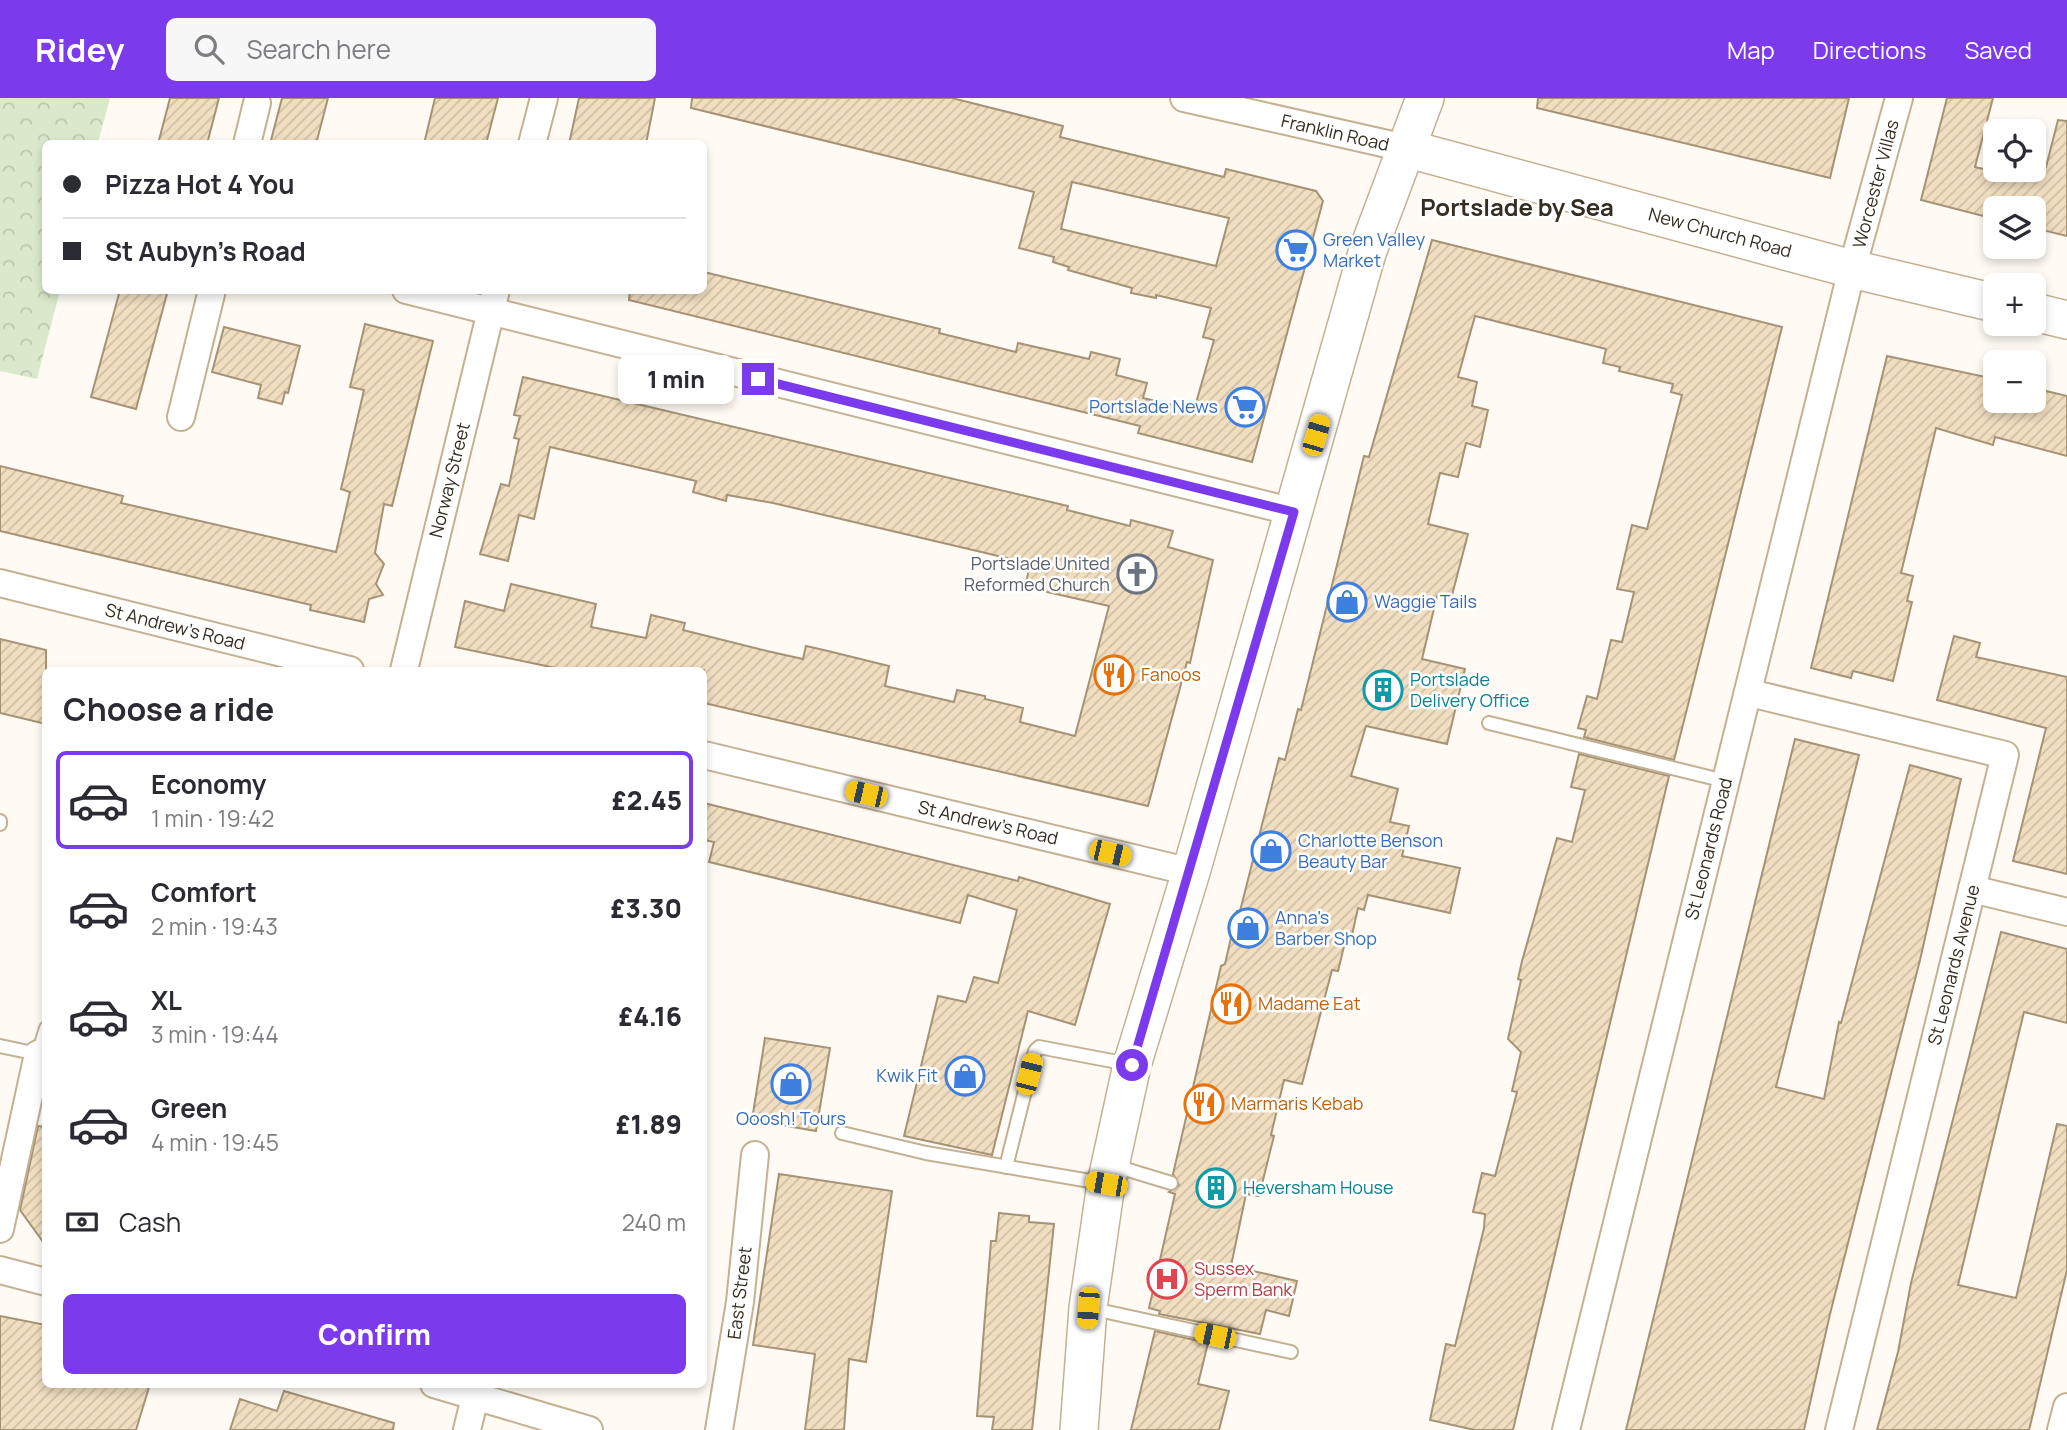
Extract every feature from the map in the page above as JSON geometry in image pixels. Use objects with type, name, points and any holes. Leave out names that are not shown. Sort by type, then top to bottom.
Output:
[{"type":"main road","points":[[1079,1430],[1088,1308],[1107,1174],[1132,1065],[1191,872],[1367,253],[1425,98]]},
{"type":"main road","name":"New Church Road","points":[[1405,148],[1852,269],[1983,300]]},
{"type":"main road","points":[[2046,315],[2067,320]]},
{"type":"street","points":[[533,140],[544,98]]},
{"type":"street","name":"Franklin Road","points":[[1184,98],[1240,104],[1405,148]]},
{"type":"street","name":"Worcester Villas","points":[[1852,269],[1899,98]]},
{"type":"street","points":[[248,140],[257,103]]},
{"type":"street","name":"St Leonards Road","points":[[1566,1430],[1725,781],[1750,693],[1852,269]]},
{"type":"street","points":[[181,417],[211,294]]},
{"type":"street","points":[[435,294],[493,302],[1294,512]]},
{"type":"street","name":"Norway Street","points":[[405,667],[493,302]]},
{"type":"street","name":"St Andrew's Road","points":[[0,583],[338,667]]},
{"type":"street","name":"St Leonards Avenue","points":[[1750,693],[2005,755],[1839,1430]]},
{"type":"street","name":"St Andrew's Road","points":[[707,756],[1191,872]]},
{"type":"street","points":[[1972,889],[2067,912]]},
{"type":"street","points":[[0,1228],[42,1055]]},
{"type":"street","name":"East Street","points":[[719,1430],[740,1302],[755,1155]]},
{"type":"street","points":[[0,1270],[42,1281]]},
{"type":"street","points":[[447,1388],[589,1430]]},
{"type":"street","points":[[467,1430],[475,1397]]},
{"type":"street","points":[[2061,1430],[2067,1407]]},
{"type":"lane","points":[[1489,723],[1725,781]]},
{"type":"lane","points":[[0,1046],[42,1055]]},
{"type":"lane","points":[[1006,1167],[1035,1051],[1039,1047],[1132,1065]]},
{"type":"lane","points":[[842,1133],[926,1153],[1006,1167],[1107,1174],[1171,1184]]},
{"type":"lane","points":[[1088,1308],[1291,1352]]},
{"type":"green space","points":[[0,98],[110,98],[99,140],[42,140],[42,294],[59,294],[37,379],[0,371]]},
{"type":"building","points":[[170,98],[219,98],[208,140],[159,140]]},
{"type":"building","points":[[282,98],[328,98],[317,140],[271,140]]},
{"type":"building","points":[[435,98],[498,98],[487,140],[425,140]]},
{"type":"building","points":[[579,98],[655,98],[647,140],[570,140]]},
{"type":"building","points":[[692,98],[952,98],[1063,126],[1060,137],[1224,177],[1226,169],[1316,191],[1323,201],[1252,462],[1138,433],[1140,426],[629,300],[630,294],[707,294],[707,273],[940,329],[939,333],[1016,352],[1018,343],[1089,359],[1091,352],[1120,359],[1116,375],[1147,383],[1143,398],[1194,410],[1214,340],[1203,337],[1211,308],[1156,295],[1156,298],[1131,293],[1132,288],[1068,270],[1069,267],[1053,262],[1054,257],[1019,248],[1034,192],[691,108]],"holes":[[[1072,182],[1229,218],[1216,266],[1061,229]]]},
{"type":"building","points":[[1538,98],[1849,98],[1830,178],[1537,108]]},
{"type":"building","points":[[1947,98],[1993,98],[1988,119],[1983,119],[1983,136],[1975,167],[1983,169],[1983,182],[2046,182],[2046,167],[2058,120],[2067,121],[2067,236],[2046,231],[2046,196],[1983,196],[1983,216],[1921,200]]},
{"type":"building","points":[[1432,240],[1782,327],[1689,701],[1674,760],[1584,737],[1586,730],[1578,728],[1587,696],[1597,699],[1611,640],[1622,642],[1634,592],[1617,589],[1632,525],[1647,529],[1682,395],[1671,392],[1673,384],[1619,371],[1620,367],[1603,363],[1606,349],[1475,316],[1458,377],[1477,382],[1472,406],[1488,410],[1480,447],[1466,443],[1458,477],[1440,473],[1428,524],[1468,534],[1451,599],[1437,596],[1422,659],[1465,669],[1447,744],[1366,726],[1351,776],[1398,789],[1390,822],[1409,826],[1402,856],[1460,868],[1450,913],[1368,895],[1364,910],[1358,908],[1352,935],[1347,934],[1338,971],[1332,970],[1302,1084],[1284,1080],[1259,1196],[1246,1194],[1231,1266],[1297,1281],[1289,1316],[1266,1310],[1260,1334],[1159,1314],[1160,1311],[1149,1308],[1175,1194],[1169,1192],[1179,1185],[1173,1174],[1221,966],[1225,964],[1237,911],[1240,911],[1279,758],[1285,760],[1298,709],[1301,710],[1364,456],[1369,457]]},
{"type":"building","points":[[119,294],[167,294],[136,409],[91,397]]},
{"type":"building","points":[[365,324],[433,341],[392,506],[384,504],[375,553],[384,564],[376,584],[383,595],[369,599],[364,622],[310,610],[311,605],[0,531],[0,466],[123,496],[121,503],[336,552],[350,492],[341,489],[364,390],[350,387]]},
{"type":"building","points":[[224,327],[300,346],[288,393],[285,392],[282,404],[258,398],[261,385],[212,372]]},
{"type":"building","points":[[1887,356],[1983,376],[1983,413],[2046,413],[2046,391],[2067,396],[2067,456],[1995,437],[1993,445],[1936,428],[1901,573],[1913,576],[1907,601],[1912,602],[1893,681],[1853,671],[1851,678],[1811,668]]},
{"type":"building","points":[[523,377],[1068,506],[1067,510],[1130,526],[1131,520],[1173,531],[1168,547],[1213,560],[1190,663],[1187,662],[1148,806],[707,704],[707,667],[551,667],[455,647],[465,601],[504,611],[511,584],[596,604],[591,627],[646,638],[651,615],[685,623],[683,630],[803,659],[806,646],[889,666],[885,686],[954,702],[957,690],[985,696],[985,699],[1023,708],[1020,722],[1075,736],[1109,606],[1025,587],[1030,565],[1011,559],[773,503],[727,495],[726,501],[693,492],[696,481],[550,447],[534,519],[519,515],[508,561],[480,554],[501,484],[509,486],[519,439],[514,438],[520,416],[514,415]]},
{"type":"building","points":[[1954,636],[1980,643],[1976,657],[2067,677],[2067,874],[2013,861],[2046,728],[1937,700]]},
{"type":"building","points":[[0,639],[46,650],[46,667],[42,667],[42,723],[0,713]]},
{"type":"building","points":[[1795,739],[1859,755],[1776,1087],[1824,1099],[1839,1022],[1841,1023],[1910,765],[1961,779],[1920,960],[1830,1314],[1804,1430],[1626,1430]]},
{"type":"building","points":[[1579,754],[1669,776],[1513,1430],[1475,1430],[1430,1420],[1446,1344],[1455,1346],[1484,1228],[1485,1214],[1473,1212],[1482,1173],[1495,1176],[1517,1092],[1512,1091],[1521,1052],[1508,1039],[1521,980],[1518,979],[1522,961],[1557,838],[1572,842],[1585,790],[1571,787]]},
{"type":"building","points":[[707,804],[1018,881],[1019,877],[1110,904],[1075,1025],[1028,1011],[992,1155],[904,1136],[938,996],[966,1002],[974,977],[998,983],[1017,910],[968,895],[960,923],[709,862],[714,842],[707,841]]},
{"type":"building","points":[[2001,932],[2067,949],[2067,1023],[2024,1012],[1958,1285],[2016,1298],[2057,1124],[2067,1126],[2067,1270],[2032,1418],[2029,1430],[1877,1430],[1898,1352],[1911,1283]]},
{"type":"building","name":"Ooosh! Tours","points":[[765,1038],[830,1048],[816,1131],[752,1120]]},
{"type":"building","points":[[38,1126],[42,1126],[42,1240],[20,1210]]},
{"type":"building","points":[[779,1174],[892,1191],[866,1362],[849,1359],[844,1430],[805,1430],[815,1354],[753,1345]]},
{"type":"building","points":[[999,1213],[1029,1216],[1029,1222],[1054,1224],[1032,1430],[992,1430],[994,1417],[977,1416],[991,1241],[996,1241]]},
{"type":"building","points":[[0,1316],[42,1324],[42,1388],[149,1388],[136,1430],[0,1430]]},
{"type":"building","points":[[1155,1331],[1208,1343],[1198,1384],[1229,1391],[1219,1430],[1131,1430]]},
{"type":"building","points":[[284,1391],[394,1423],[393,1430],[230,1430],[240,1399],[277,1411]]},
{"type":"place","name":"Green Valley Market","points":[[1296,250]]},
{"type":"place","name":"Portslade News","points":[[1245,407]]},
{"type":"place","name":"Portslade United Reformed Church","points":[[1137,574]]},
{"type":"place","name":"Waggie Tails","points":[[1347,602]]},
{"type":"place","name":"Fanoos","points":[[1114,675]]},
{"type":"place","name":"Portslade Delivery Office","points":[[1383,690]]},
{"type":"place","name":"Charlotte Benson Beauty Bar","points":[[1271,851]]},
{"type":"place","name":"Anna's Barber Shop","points":[[1248,928]]},
{"type":"place","name":"Madame Eat","points":[[1231,1004]]},
{"type":"place","name":"Kwik Fit","points":[[965,1076]]},
{"type":"place","name":"Ooosh! Tours","points":[[791,1084]]},
{"type":"place","name":"Marmaris Kebab","points":[[1204,1104]]},
{"type":"place","name":"Heversham House","points":[[1216,1188]]},
{"type":"place","name":"Sussex Sperm Bank","points":[[1167,1279]]},
{"type":"district","name":"Portslade by Sea","points":[[1517,208]]},
{"type":"route","points":[[758,379],[1294,512],[1191,872],[1132,1065]]}]
